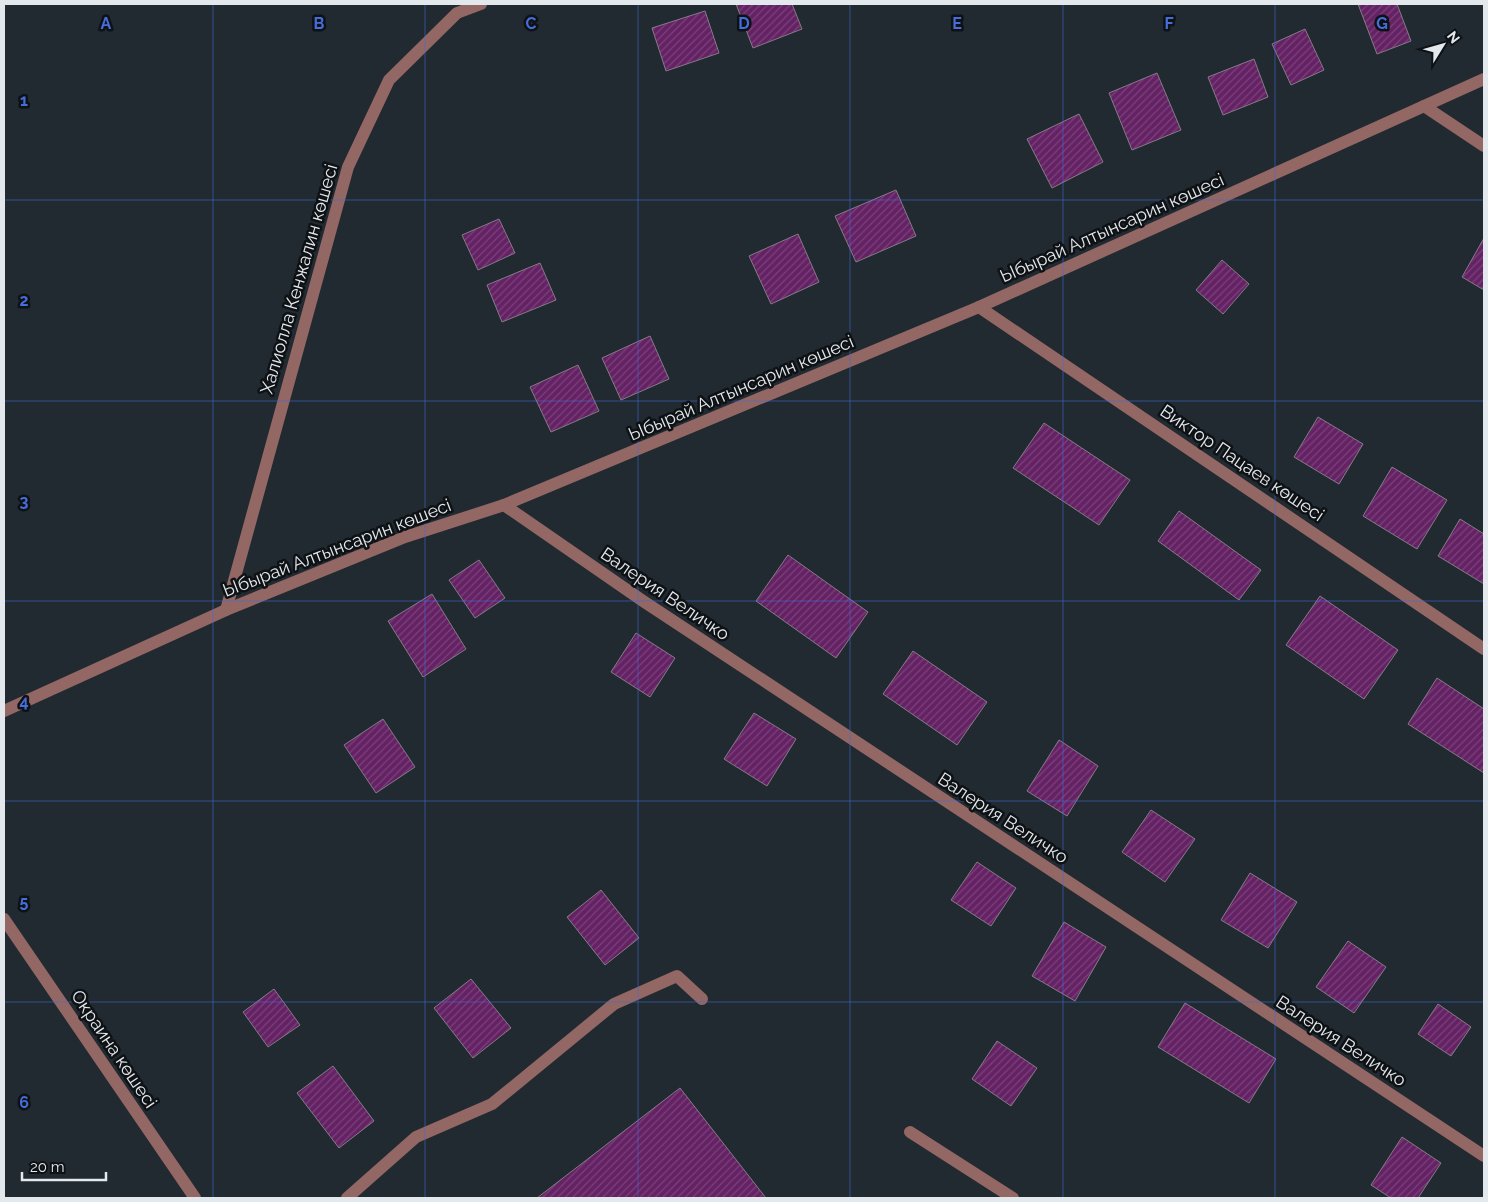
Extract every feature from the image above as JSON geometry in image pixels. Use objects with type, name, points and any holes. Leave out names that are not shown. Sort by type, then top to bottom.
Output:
[{"type":"street","name":"Халиолла Кенжалин көшесі","points":[[226,610],[348,167],[389,80],[457,13],[481,4]]},
{"type":"street","name":"Ыбырай Алтынсарин көшесі","points":[[4,710],[226,610],[405,537],[504,505],[980,307],[1484,78]]},
{"type":"street","points":[[1424,106],[1484,146]]},
{"type":"street","name":"Виктор Пацаев көшесі","points":[[980,307],[1484,649]]},
{"type":"street","name":"Валерия Величко","points":[[504,505],[651,607],[1484,1156]]},
{"type":"street","name":"Окраина көшесі","points":[[4,919],[195,1198]]},
{"type":"street","points":[[347,1198],[416,1137],[492,1104],[614,1004],[677,976],[702,999]]},
{"type":"street","points":[[910,1132],[1013,1198]]},
{"type":"building","points":[[736,4],[792,4],[802,29],[753,48]]},
{"type":"building","points":[[1358,4],[1397,4],[1411,41],[1377,54]]},
{"type":"building","points":[[705,11],[719,53],[666,71],[652,28]]},
{"type":"building","points":[[1305,29],[1324,70],[1291,85],[1272,44]]},
{"type":"building","points":[[1254,59],[1268,97],[1223,115],[1208,77]]},
{"type":"building","points":[[1157,73],[1181,130],[1132,150],[1109,93]]},
{"type":"building","points":[[1079,114],[1103,162],[1052,188],[1027,139]]},
{"type":"building","points":[[896,190],[916,236],[856,262],[835,216]]},
{"type":"building","points":[[499,219],[515,253],[478,270],[462,235]]},
{"type":"building","points":[[798,234],[819,282],[771,304],[749,256]]},
{"type":"building","points":[[1484,238],[1484,290],[1462,277]]},
{"type":"building","points":[[1222,260],[1249,284],[1223,314],[1196,290]]},
{"type":"building","points":[[540,263],[556,300],[502,322],[487,285]]},
{"type":"building","points":[[650,336],[669,379],[621,400],[602,358]]},
{"type":"building","points":[[578,365],[599,411],[551,432],[530,387]]},
{"type":"building","points":[[1318,417],[1363,444],[1339,484],[1294,457]]},
{"type":"building","points":[[1044,423],[1130,480],[1099,525],[1013,468]]},
{"type":"building","points":[[1392,467],[1447,500],[1417,549],[1363,516]]},
{"type":"building","points":[[1179,511],[1261,570],[1239,600],[1158,541]]},
{"type":"building","points":[[1460,519],[1484,534],[1484,584],[1438,556]]},
{"type":"building","points":[[788,555],[868,612],[836,658],[756,601]]},
{"type":"building","points":[[479,560],[505,598],[475,618],[449,580]]},
{"type":"building","points":[[432,594],[466,649],[423,677],[388,621]]},
{"type":"building","points":[[1320,596],[1398,650],[1364,699],[1286,645]]},
{"type":"building","points":[[636,633],[675,658],[650,697],[611,672]]},
{"type":"building","points":[[913,651],[987,702],[957,745],[883,694]]},
{"type":"building","points":[[1437,678],[1484,709],[1484,773],[1408,724]]},
{"type":"building","points":[[754,713],[796,739],[767,786],[724,759]]},
{"type":"building","points":[[383,719],[415,767],[376,793],[344,745]]},
{"type":"building","points":[[1059,740],[1098,766],[1067,816],[1027,791]]},
{"type":"building","points":[[1151,810],[1195,839],[1165,882],[1122,852]]},
{"type":"building","points":[[977,862],[1016,888],[991,926],[951,900]]},
{"type":"building","points":[[1250,873],[1297,902],[1268,948],[1221,920]]},
{"type":"building","points":[[601,890],[639,938],[605,965],[567,917]]},
{"type":"building","points":[[1064,922],[1106,947],[1075,1001],[1032,976]]},
{"type":"building","points":[[1348,941],[1386,967],[1354,1013],[1316,987]]},
{"type":"building","points":[[471,979],[511,1028],[473,1058],[434,1008]]},
{"type":"building","points":[[274,989],[300,1025],[268,1047],[243,1012]]},
{"type":"building","points":[[1185,1003],[1276,1059],[1249,1103],[1158,1047]]},
{"type":"building","points":[[1438,1004],[1471,1027],[1451,1056],[1418,1034]]},
{"type":"building","points":[[997,1041],[1037,1068],[1011,1106],[972,1079]]},
{"type":"building","points":[[333,1066],[374,1121],[339,1148],[297,1093]]},
{"type":"building","points":[[680,1088],[766,1198],[537,1198]]},
{"type":"building","points":[[1402,1137],[1441,1163],[1418,1198],[1391,1198],[1371,1185]]}]
